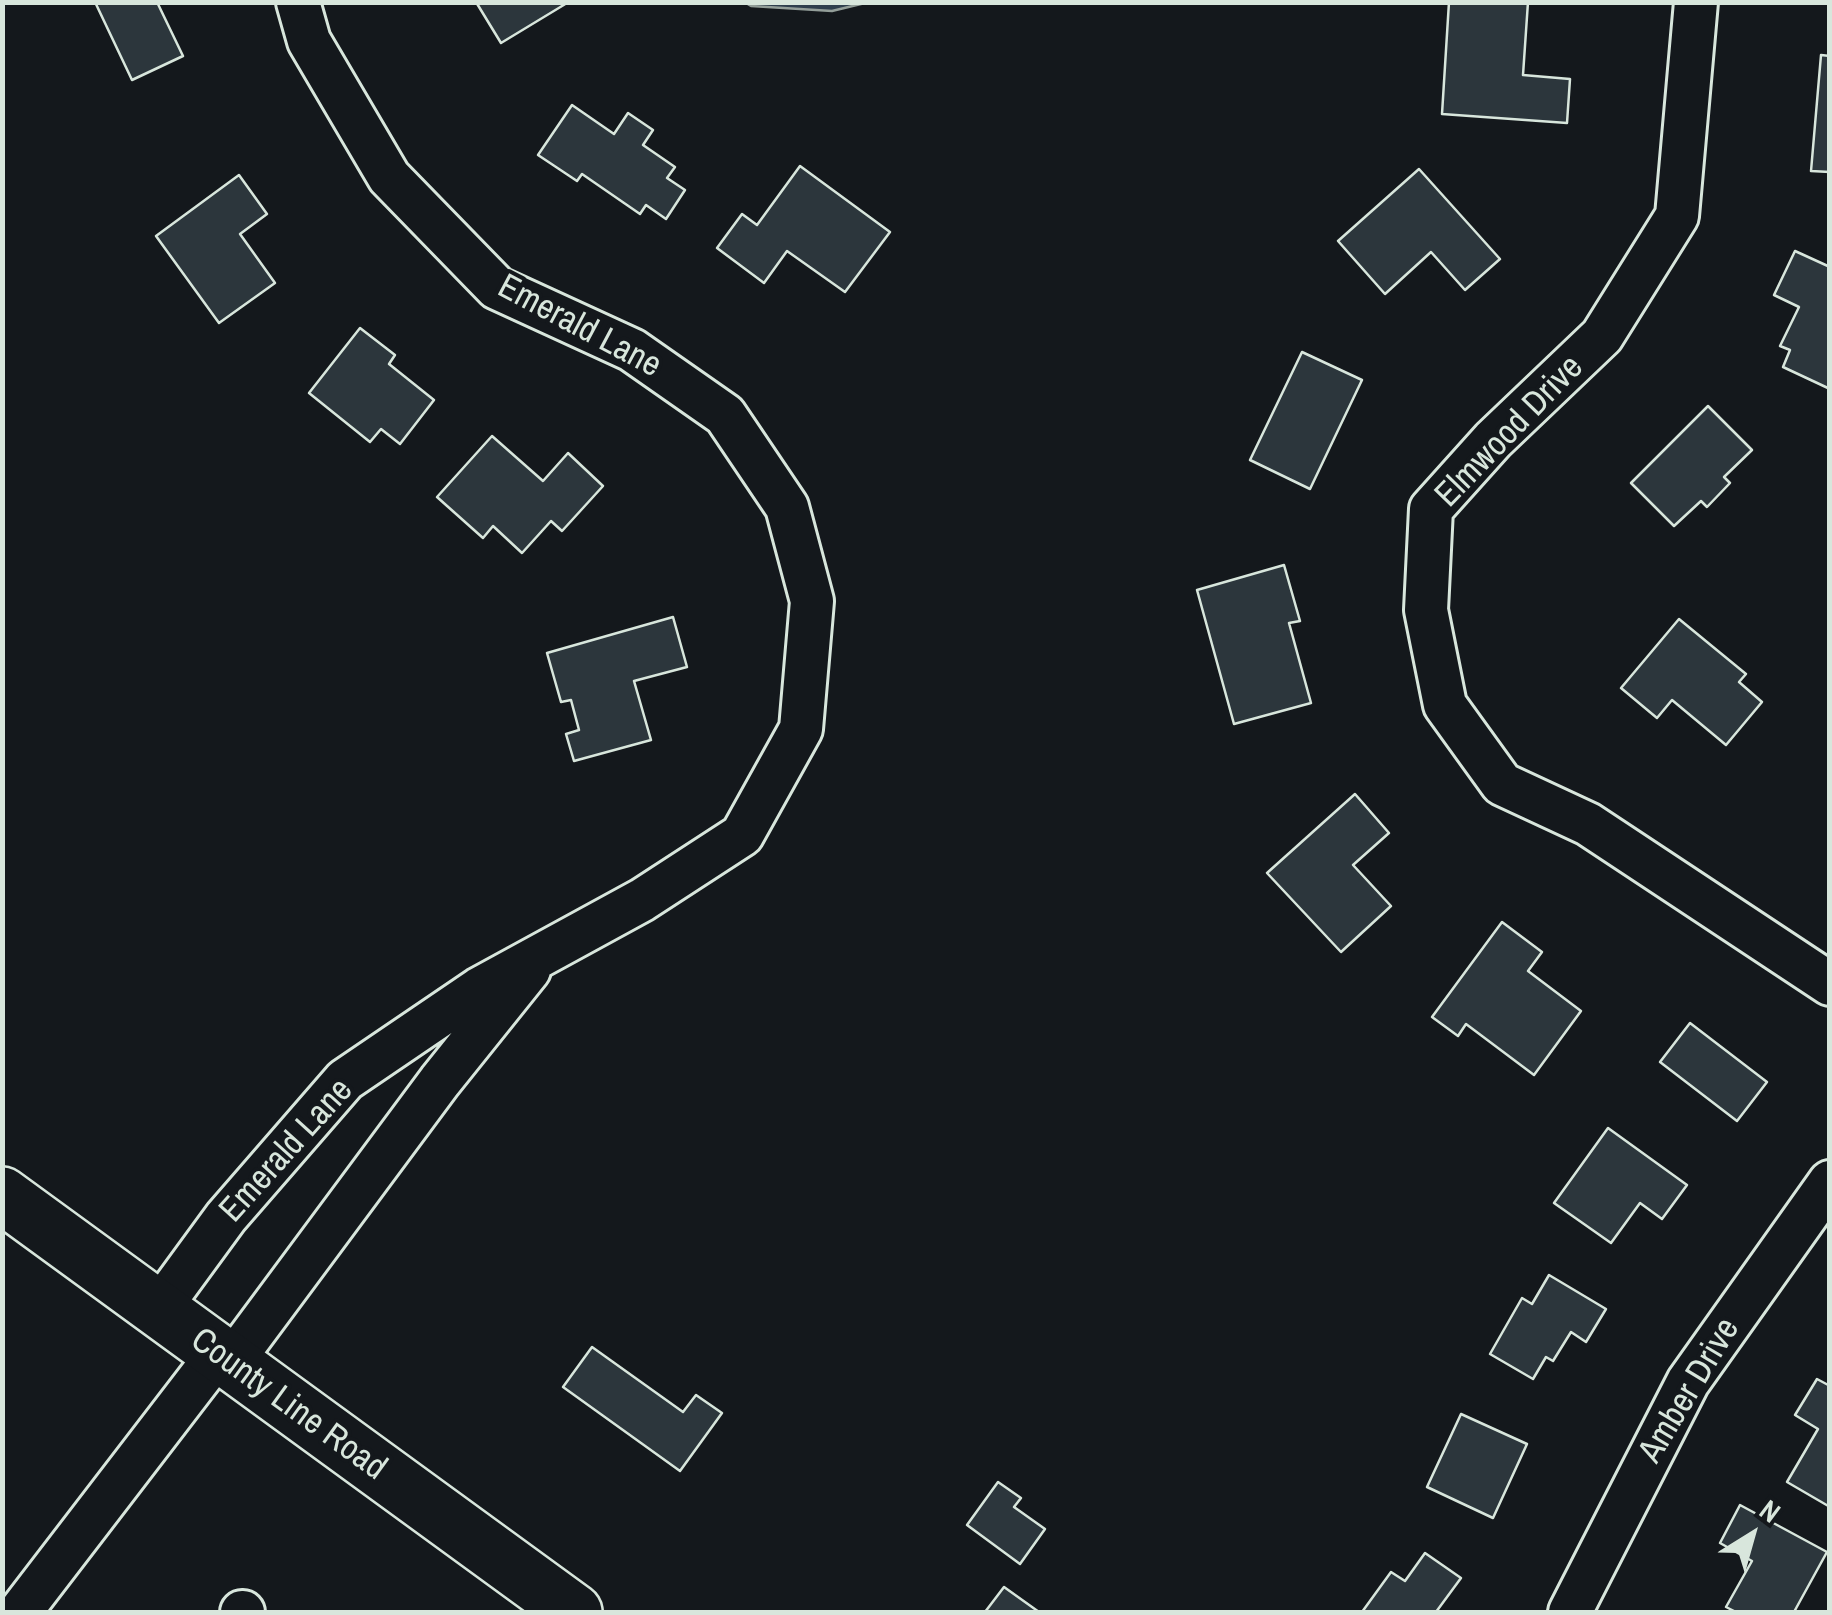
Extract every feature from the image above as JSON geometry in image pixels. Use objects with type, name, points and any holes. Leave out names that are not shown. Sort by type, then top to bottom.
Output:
[{"type":"main road","name":"County Line Road","points":[[2,1195],[574,1612]]},
{"type":"street","name":"Emerald Lane","points":[[158,1310],[226,1217],[345,1080],[479,989],[642,900],[742,835],[802,729],[812,601],[787,507],[725,414],[632,350],[497,288],[389,176],[309,41],[298,2]]},
{"type":"street","name":"Elmwood Drive","points":[[1696,2],[1677,216],[1602,336],[1493,440],[1431,509],[1426,610],[1445,706],[1502,784],[1588,824],[1830,984]]},
{"type":"street","name":"Emerald Lane","points":[[20,1612],[542,954]]},
{"type":"street","name":"Amber Drive","points":[[1570,1612],[1688,1382],[1830,1182]]},
{"type":"water","points":[[746,3],[865,3],[832,11]]},
{"type":"building","points":[[95,2],[157,2],[183,56],[132,80]]},
{"type":"building","points":[[476,2],[567,2],[567,3],[501,43]]},
{"type":"building","points":[[1449,2],[1528,2],[1523,75],[1570,79],[1567,123],[1442,114]]},
{"type":"building","points":[[1821,55],[1830,56],[1830,172],[1811,171]]},
{"type":"building","points":[[572,105],[614,134],[628,113],[653,130],[643,145],[675,167],[667,178],[685,190],[666,219],[646,205],[640,214],[582,174],[577,181],[538,155]]},
{"type":"building","points":[[800,166],[890,232],[845,292],[787,251],[764,283],[717,248],[742,214],[757,225]]},
{"type":"building","points":[[1419,169],[1500,259],[1465,290],[1431,252],[1385,294],[1338,241]]},
{"type":"building","points":[[239,175],[267,214],[240,234],[275,283],[219,323],[156,236]]},
{"type":"building","points":[[1795,251],[1830,267],[1830,389],[1783,367],[1790,350],[1780,346],[1799,307],[1774,295]]},
{"type":"building","points":[[360,328],[395,355],[389,364],[434,400],[400,444],[381,429],[370,442],[309,393]]},
{"type":"building","points":[[1302,352],[1362,380],[1310,489],[1250,460]]},
{"type":"building","points":[[1708,406],[1752,450],[1724,477],[1730,483],[1707,507],[1701,501],[1674,526],[1631,483]]},
{"type":"building","points":[[492,436],[543,481],[568,453],[603,486],[562,531],[551,521],[522,553],[493,526],[483,538],[437,497]]},
{"type":"building","points":[[1284,565],[1300,621],[1289,623],[1311,703],[1234,724],[1197,590]]},
{"type":"building","points":[[673,617],[687,667],[634,681],[651,740],[574,761],[566,734],[579,730],[571,700],[561,702],[547,653]]},
{"type":"building","points":[[1679,619],[1746,674],[1739,682],[1762,702],[1726,745],[1672,700],[1657,718],[1621,688]]},
{"type":"building","points":[[1355,794],[1389,833],[1353,865],[1391,906],[1341,952],[1267,873]]},
{"type":"building","points":[[1502,922],[1542,952],[1528,971],[1581,1011],[1534,1075],[1466,1024],[1458,1036],[1432,1017]]},
{"type":"building","points":[[1690,1023],[1767,1082],[1737,1121],[1660,1062]]},
{"type":"building","points":[[1608,1128],[1687,1185],[1662,1219],[1640,1203],[1611,1243],[1554,1203]]},
{"type":"building","points":[[1549,1275],[1606,1309],[1586,1342],[1571,1332],[1553,1361],[1546,1357],[1533,1379],[1490,1354],[1522,1298],[1532,1304]]},
{"type":"building","points":[[592,1347],[683,1412],[696,1395],[722,1413],[680,1471],[563,1387]]},
{"type":"building","points":[[1817,1379],[1830,1386],[1830,1507],[1787,1482],[1818,1429],[1795,1415]]},
{"type":"building","points":[[1461,1414],[1527,1444],[1493,1518],[1427,1487]]},
{"type":"building","points":[[998,1482],[1021,1498],[1014,1507],[1045,1529],[1020,1564],[967,1525]]},
{"type":"building","points":[[1740,1505],[1827,1552],[1794,1612],[1736,1612],[1726,1607],[1752,1561],[1720,1543]]},
{"type":"building","points":[[1425,1553],[1461,1578],[1436,1612],[1362,1612],[1391,1572],[1405,1581]]},
{"type":"building","points":[[1004,1587],[1039,1612],[985,1612]]}]
